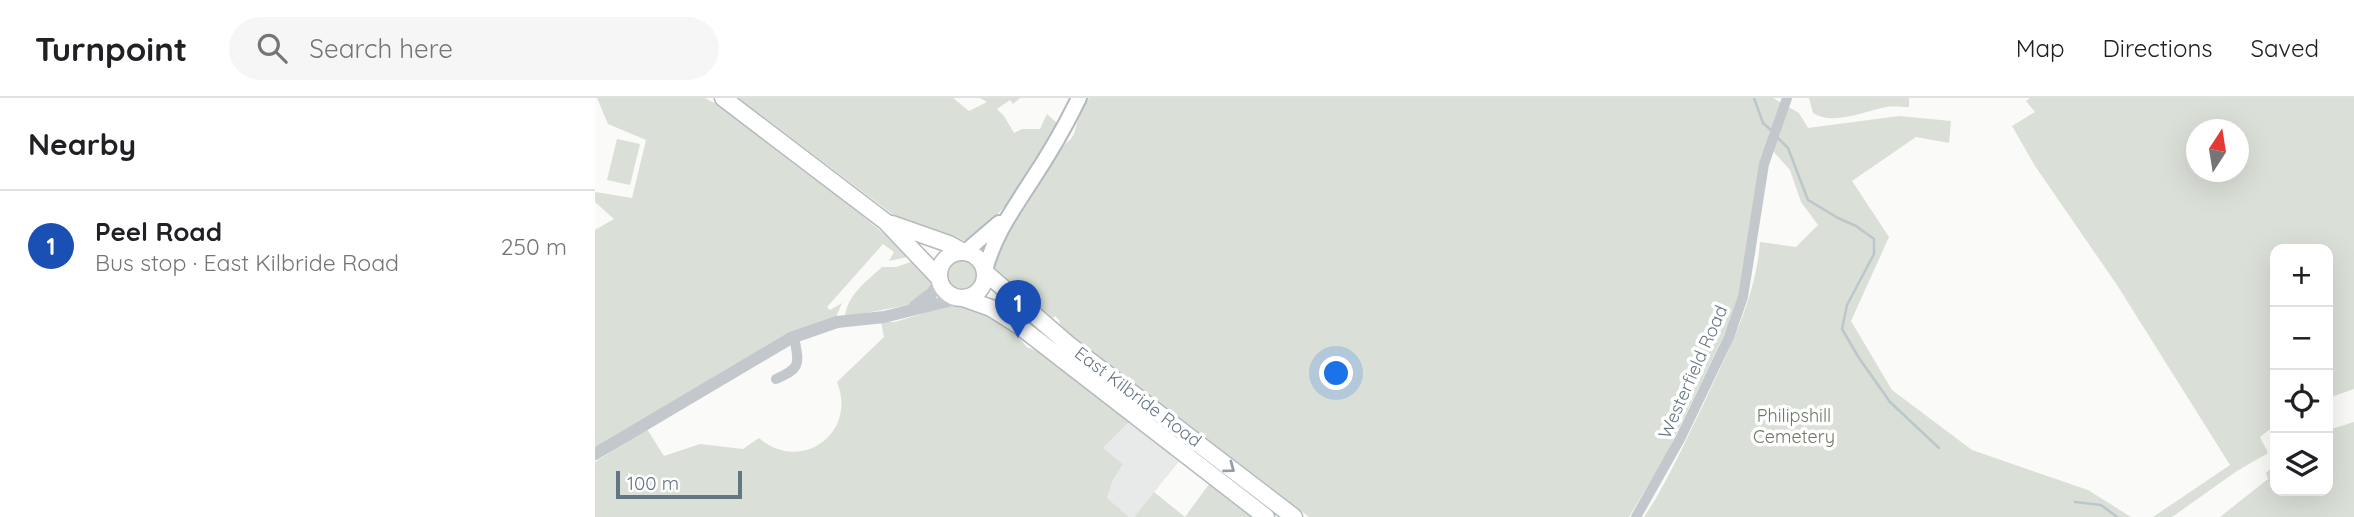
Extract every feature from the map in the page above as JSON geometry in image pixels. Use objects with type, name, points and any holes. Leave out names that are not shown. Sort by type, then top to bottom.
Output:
[{"type":"main road","points":[[723,98],[886,222],[940,279],[948,293],[962,298],[979,291],[983,286],[995,240],[1009,212]]},
{"type":"main road","points":[[940,279],[940,269],[945,260],[978,243],[1009,212],[1031,183],[1079,98]]},
{"type":"main road","points":[[886,222],[963,251],[980,260],[985,271]]},
{"type":"main road","name":"East Kilbride Road","points":[[985,271],[1068,344],[1294,517]]},
{"type":"main road","name":"East Kilbride Road","points":[[962,298],[991,308],[1018,325],[1266,517]]},
{"type":"street","name":"Westerfield Road","points":[[1636,517],[1680,439],[1729,337],[1743,297],[1764,164],[1787,98]]},
{"type":"street","points":[[909,310],[925,300],[940,279]]},
{"type":"street","points":[[595,454],[794,337],[837,322],[884,317],[962,298]]},
{"type":"street","points":[[776,379],[793,372],[797,367],[794,337]]},
{"type":"shaded area","points":[[1130,421],[1180,460],[1134,517],[1129,517],[1107,498],[1113,480],[1123,464],[1103,448]]},
{"type":"green space","points":[[597,98],[705,98],[729,111],[775,146],[912,256],[889,261],[894,252],[883,244],[827,307],[830,310],[842,303],[836,317],[595,448],[595,230],[614,219],[595,202],[595,193],[632,198],[646,140],[608,124]]},
{"type":"green space","points":[[738,98],[953,98],[969,111],[987,102],[980,98],[1020,98],[1013,104],[1010,100],[997,109],[1014,133],[1022,129],[1040,129],[1047,114],[1057,123],[1057,127],[1019,191],[979,234],[977,232],[966,241],[917,227],[895,216]]},
{"type":"green space","name":"Philipshill Cemetery","points":[[1089,98],[1773,98],[1799,113],[1808,128],[1899,116],[1951,121],[1949,143],[1916,137],[1852,181],[1889,237],[1851,321],[1892,390],[1972,450],[2088,490],[2131,517],[1644,517],[1676,461],[1731,345],[1753,284],[1760,242],[1796,247],[1818,225],[1801,202],[1790,170],[1771,149],[1744,283],[1728,327],[1665,457],[1629,517],[1309,517],[1061,328],[1055,316],[1053,318],[1020,295],[994,267],[1004,229],[1073,136]]},
{"type":"green space","points":[[1809,98],[1909,98],[1909,107],[1886,107],[1830,118],[1813,113]]},
{"type":"green space","points":[[2030,98],[2354,98],[2354,389],[2333,396],[2333,244],[2270,244],[2270,429],[2260,437],[2268,453],[2237,471],[2172,517],[2153,517],[2230,465],[2117,285],[2035,166],[2012,126],[2035,112],[2026,101]]},
{"type":"green space","points":[[617,139],[640,144],[630,185],[607,180]]},
{"type":"green space","points":[[963,257],[975,262],[980,274],[975,286],[963,291],[951,286],[946,274],[951,262]]},
{"type":"green space","points":[[917,260],[932,277],[933,283],[913,304],[845,317],[853,295],[882,267],[896,267]]},
{"type":"green space","points":[[957,303],[977,309],[1007,325],[1027,347],[1051,357],[1130,421],[1103,448],[1123,464],[1113,480],[1107,498],[1129,517],[595,517],[595,462],[647,429],[664,456],[700,444],[743,449],[759,438],[775,448],[791,452],[807,450],[821,443],[832,432],[839,418],[841,401],[837,382],[884,337],[881,322],[895,322]]},
{"type":"green space","points":[[2354,422],[2354,517],[2220,517],[2268,479],[2266,473],[2270,469],[2270,496],[2333,496],[2333,428]]},
{"type":"green space","points":[[1210,483],[1258,517],[1185,517]]},
{"type":"green space","points":[[1154,492],[1185,517],[1134,517]]},
{"type":"waterway","points":[[1754,98],[1763,123],[1773,132]]},
{"type":"waterway","points":[[1777,137],[1788,148],[1808,200],[1874,239],[1874,254],[1847,305],[1842,329],[1890,402],[1939,448]]},
{"type":"waterway","points":[[2075,502],[2101,505],[2117,517]]},
{"type":"place","name":"Peel Road","points":[[1018,338]]}]
